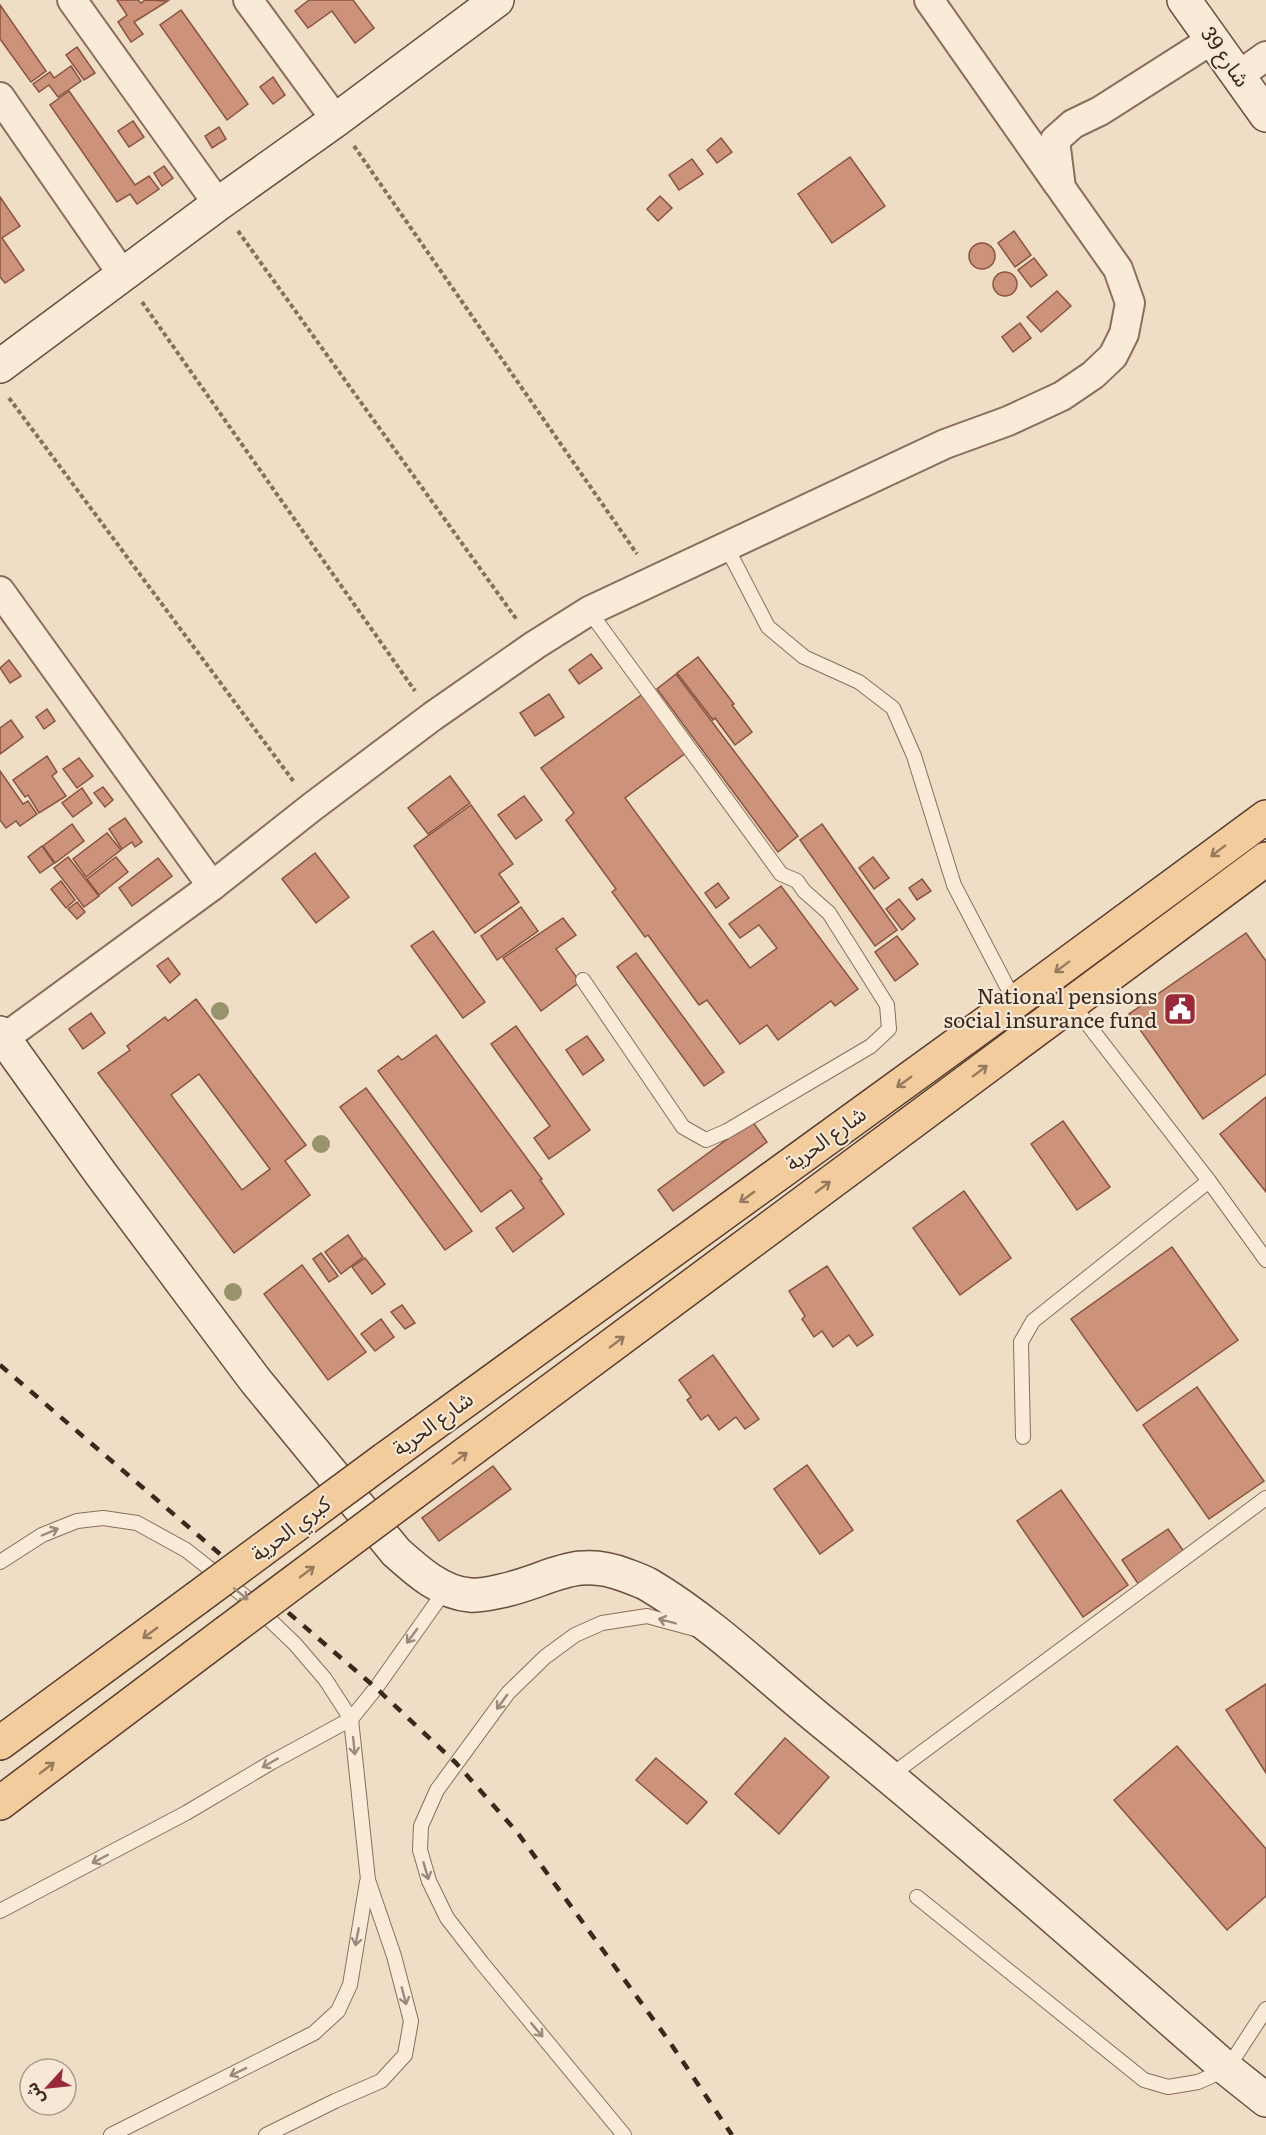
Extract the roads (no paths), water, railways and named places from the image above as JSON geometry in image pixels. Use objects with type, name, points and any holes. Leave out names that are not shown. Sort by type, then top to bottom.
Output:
[{"type":"main road","name":"شارع الحرية","points":[[385,1459],[1266,817]]},
{"type":"main road","name":"شارع الحرية","points":[[414,1493],[1266,860]]},
{"type":"main road","name":"كبري الحرية","points":[[0,1743],[385,1459]]},
{"type":"main road","name":"كبري الحرية","points":[[0,1803],[414,1493]]},
{"type":"street","points":[[72,0],[218,204]]},
{"type":"street","points":[[248,0],[336,120]]},
{"type":"street","points":[[4,381],[123,275],[497,0]]},
{"type":"street","points":[[928,0],[1118,269],[1130,303],[1124,334],[1113,356],[1093,375],[1062,396],[1008,421],[945,444],[589,611],[535,645],[433,716],[212,886],[1,1036],[171,1269],[302,1438],[396,1552],[418,1571],[446,1589],[471,1595],[524,1586],[546,1576],[576,1568],[607,1568],[647,1584],[723,1637],[781,1688],[890,1776],[1227,2069],[1266,2100]]},
{"type":"street","name":"شارع 39","points":[[1184,0],[1266,115]]},
{"type":"street","points":[[1061,188],[1055,140],[1073,124],[1100,111],[1213,39]]},
{"type":"street","points":[[1238,76],[1266,56]]},
{"type":"street","points":[[0,97],[123,275]]},
{"type":"street","points":[[0,591],[212,886]]},
{"type":"lane","points":[[726,546],[768,627],[804,657],[859,682],[893,708],[914,756],[954,885],[1015,1002]]},
{"type":"lane","points":[[583,980],[683,1128],[706,1140],[727,1131],[871,1046],[889,1029],[887,1005],[829,913],[804,891],[797,881],[781,874],[589,611]]},
{"type":"lane","points":[[1071,1003],[1209,1181],[1266,1260]]},
{"type":"lane","points":[[1023,1437],[1022,1342],[1033,1321],[1209,1181]]},
{"type":"lane","points":[[890,1776],[1266,1498]]},
{"type":"lane","points":[[0,1562],[42,1535],[77,1521],[103,1518],[137,1523],[186,1550],[248,1599],[295,1644],[325,1679],[351,1719],[368,1880],[394,1956],[411,2021],[405,2055],[381,2081],[266,2135]]},
{"type":"lane","points":[[0,1911],[186,1814],[272,1762],[351,1719],[376,1688],[446,1589]]},
{"type":"lane","points":[[624,2135],[482,1963],[447,1917],[429,1881],[420,1850],[421,1826],[437,1790],[508,1693],[545,1657],[575,1635],[602,1623],[647,1616],[723,1637]]},
{"type":"lane","points":[[111,2135],[314,2033],[338,2011],[350,1985],[368,1880]]},
{"type":"lane","points":[[917,1897],[1144,2080],[1168,2087],[1198,2082],[1227,2069],[1266,2009]]},
{"type":"railway","points":[[0,1365],[376,1688],[456,1763],[517,1832],[669,2041],[732,2135]]},
{"type":"place","name":"National pensions social insurance fund","points":[[1180,1009]]}]
